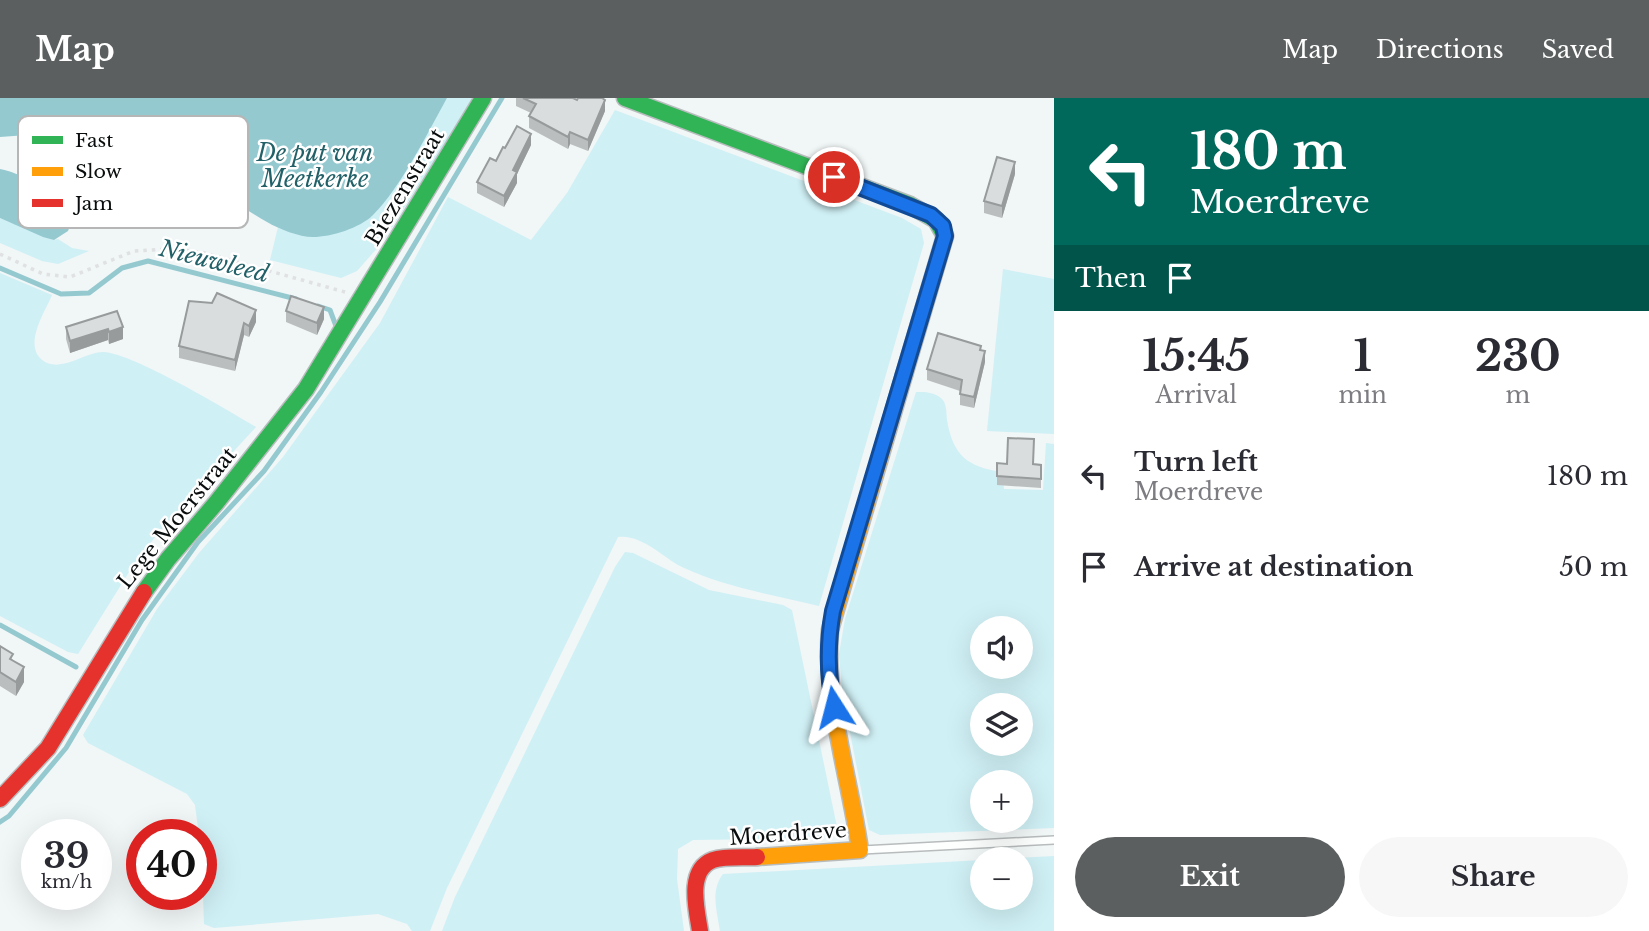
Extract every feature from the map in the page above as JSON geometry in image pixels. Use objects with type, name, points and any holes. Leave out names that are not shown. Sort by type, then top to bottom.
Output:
[{"type":"street","name":"Biezenstraat","points":[[363,297],[483,98]]},
{"type":"street","name":"Moerdreve","points":[[625,98],[910,205],[931,215],[943,226],[945,236],[833,611],[830,630],[827,652],[829,681],[855,811],[860,850],[713,860],[703,865],[695,877],[700,931]]},
{"type":"street","name":"Lege Moerstraat","points":[[0,799],[48,748],[75,708],[134,606],[168,559],[306,389],[363,297]]},
{"type":"lane","name":"Moerdreve","points":[[860,850],[1054,839]]},
{"type":"path","points":[[0,254],[43,274],[70,277],[134,251],[167,248],[201,252],[363,297]]},
{"type":"shaded area","points":[[447,98],[473,98],[385,239],[357,271],[341,278],[270,260],[278,227],[300,234],[371,217],[404,173]]},
{"type":"shaded area","points":[[615,110],[902,218],[921,229],[924,243],[819,606],[715,580],[682,567],[635,539],[618,537],[447,888],[430,931],[412,931],[407,924],[378,914],[214,928],[204,924],[204,910],[217,910],[217,819],[197,819],[195,805],[187,794],[88,743],[83,735],[157,609],[199,553],[283,457],[380,323],[448,197],[531,240],[567,193]]},
{"type":"shaded area","points":[[0,218],[18,225],[18,228],[58,239],[72,248],[89,251],[58,264],[42,261],[0,243]]},
{"type":"shaded area","points":[[1003,269],[1054,279],[1054,434],[987,431]]},
{"type":"shaded area","points":[[0,273],[52,295],[35,336],[36,352],[41,359],[56,365],[96,353],[117,355],[180,384],[256,427],[158,533],[129,572],[78,654],[68,652],[0,616]]},
{"type":"shaded area","points":[[916,392],[926,392],[942,399],[946,406],[953,443],[958,451],[971,463],[1002,472],[1004,489],[1043,490],[1046,443],[1054,444],[1054,828],[1033,829],[1033,770],[970,770],[970,831],[880,835],[869,830],[842,691],[839,654],[845,619]]},
{"type":"shaded area","points":[[625,552],[633,553],[709,590],[783,605],[792,610],[837,827],[834,833],[823,838],[693,840],[678,849],[677,879],[684,931],[442,931],[455,897],[615,567]]},
{"type":"shaded area","points":[[1054,856],[1054,931],[720,931],[716,894],[723,874],[970,861],[970,910],[1033,910],[1033,857]]},
{"type":"water","name":"De put van Meetkerke","points":[[0,98],[447,98],[403,175],[373,215],[345,231],[313,237],[283,230],[248,210],[248,116],[18,116],[18,136],[0,137]]},
{"type":"water","points":[[0,169],[18,175],[18,226],[0,218]]},
{"type":"water","points":[[23,228],[69,228],[54,240]]},
{"type":"building","points":[[523,98],[605,100],[588,140],[570,132],[568,137],[529,116],[536,104]]},
{"type":"building","points":[[517,126],[531,134],[513,170],[517,172],[504,196],[477,182],[490,158],[496,161]]},
{"type":"building","points":[[997,157],[1015,162],[1002,206],[984,201]]},
{"type":"building","points":[[217,293],[256,310],[249,326],[244,323],[235,360],[179,346],[189,301],[212,303]]},
{"type":"building","points":[[291,296],[324,307],[317,323],[286,311]]},
{"type":"building","points":[[117,311],[123,327],[70,341],[66,327]]},
{"type":"building","points":[[938,333],[981,346],[980,350],[985,351],[974,397],[960,394],[962,380],[927,369]]},
{"type":"building","points":[[1008,438],[1034,439],[1033,464],[1041,465],[1041,479],[997,476],[997,463],[1007,464]]},
{"type":"building","points":[[0,646],[13,654],[10,659],[24,667],[16,682],[0,672]]},
{"type":"waterway","points":[[0,822],[9,816],[66,748],[142,620],[198,542],[264,471],[321,392],[380,302],[502,98]]},
{"type":"waterway","name":"Nieuwleed","points":[[0,268],[61,294],[89,293],[122,268],[148,261],[296,299]]},
{"type":"waterway","name":"Nieuwleed","points":[[318,306],[330,310],[336,326]]},
{"type":"waterway","points":[[0,625],[76,667]]},
{"type":"traffic: fast","points":[[144,592],[306,389],[483,98]]},
{"type":"traffic: fast","points":[[625,98],[910,205],[936,220],[945,236],[904,375]]},
{"type":"traffic: slow","points":[[757,857],[860,850],[834,712],[829,657],[830,630],[904,375]]},
{"type":"traffic: jam","points":[[0,799],[48,748],[144,592]]},
{"type":"traffic: jam","points":[[700,931],[695,892],[699,872],[713,860],[757,857]]},
{"type":"route","points":[[834,177],[931,215],[943,226],[945,236],[833,611],[827,652],[834,707]]}]
